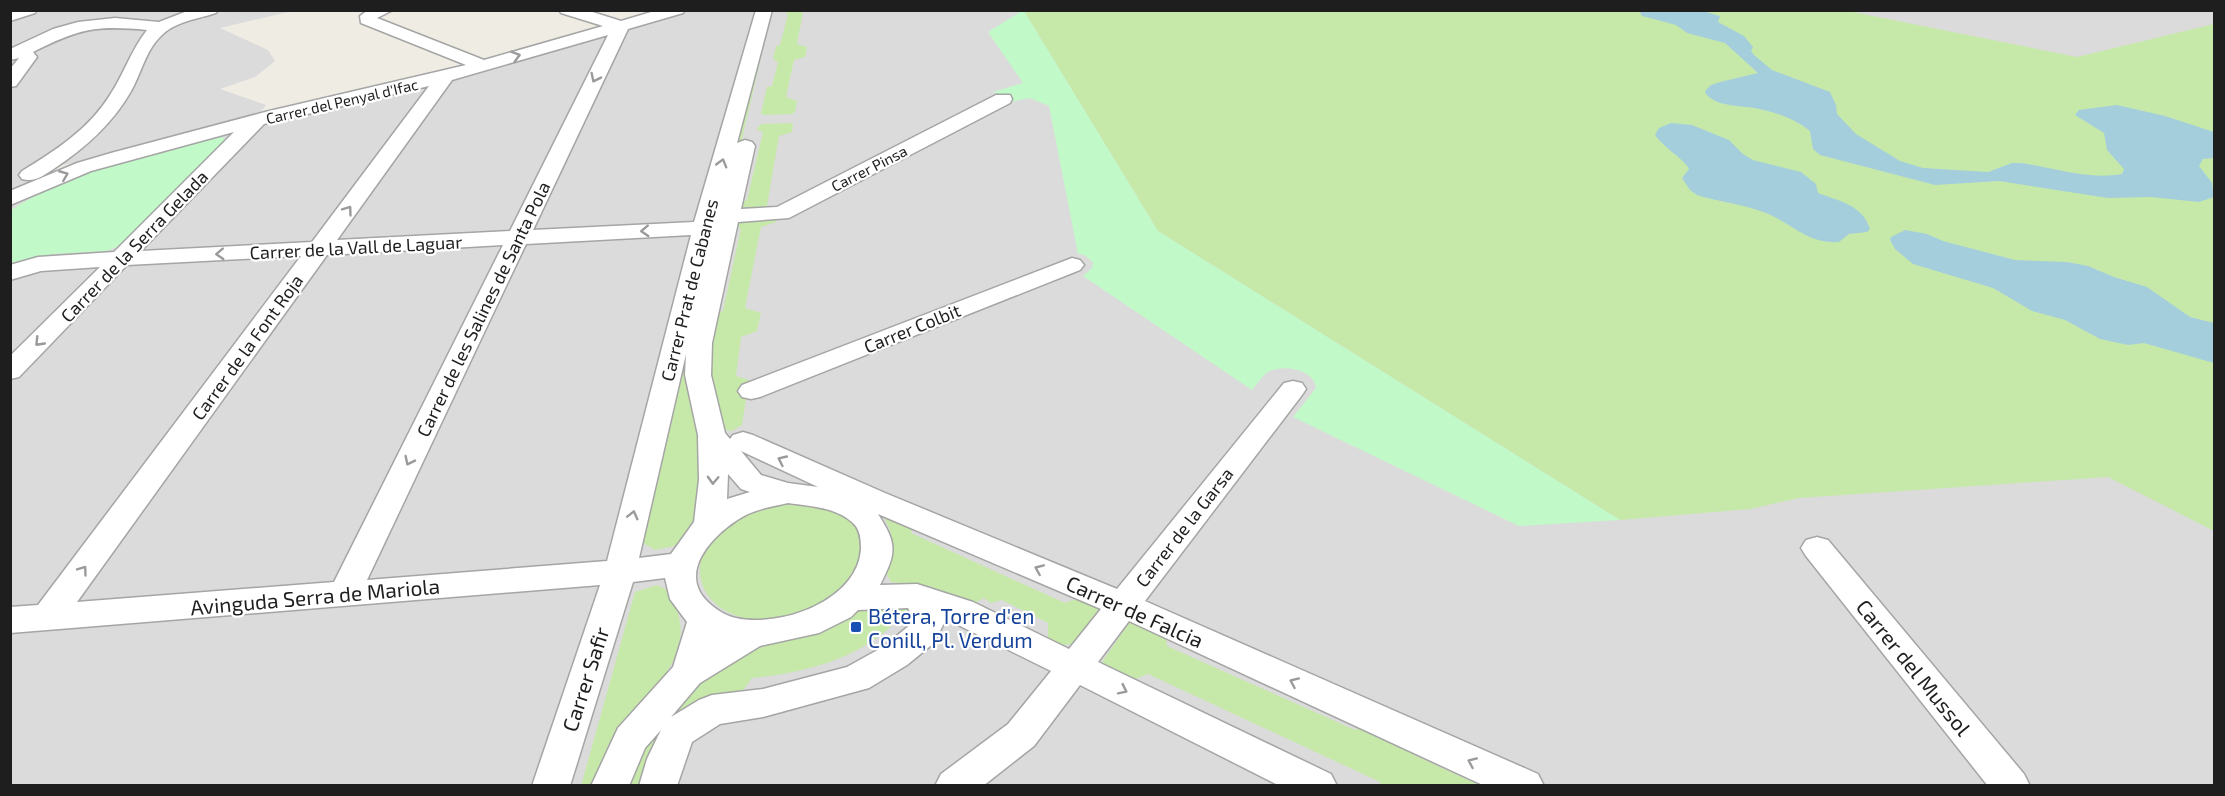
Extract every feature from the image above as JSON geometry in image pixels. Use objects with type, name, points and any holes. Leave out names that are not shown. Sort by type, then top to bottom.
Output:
[{"type":"street","points":[[10,16],[29,10]]},
{"type":"street","points":[[10,186],[57,158],[90,131],[116,101],[137,59],[155,31],[210,10]]},
{"type":"street","points":[[385,10],[368,16],[367,20],[482,65]]},
{"type":"street","points":[[567,10],[621,26]]},
{"type":"street","name":"Carrer del Penyal d'Ifac","points":[[10,199],[84,167],[256,120],[446,76],[677,10]]},
{"type":"street","name":"Carrer Prat de Cabanes","points":[[620,572],[704,228],[764,10]]},
{"type":"street","points":[[777,10],[699,343],[698,375],[751,482],[788,493]]},
{"type":"street","points":[[17,53],[64,30],[86,23],[105,22],[164,27]]},
{"type":"street","name":"Carrer de les Salines de Santa Pola","points":[[345,593],[621,26]]},
{"type":"street","points":[[10,82],[28,57],[17,53]]},
{"type":"street","name":"Carrer de la Font Roja","points":[[48,617],[446,76]]},
{"type":"street","name":"Carrer Pinsa","points":[[728,216],[781,213],[1003,99]]},
{"type":"street","name":"Carrer de la Serra Gelada","points":[[10,372],[256,120]]},
{"type":"street","name":"Carrer de la Vall de Laguar","points":[[10,273],[38,264],[704,228]]},
{"type":"street","name":"Carrer Colbit","points":[[752,391],[1072,265]]},
{"type":"street","name":"Carrer de la Garsa","points":[[954,786],[1021,735],[1293,388]]},
{"type":"street","points":[[709,525],[714,480],[728,438]]},
{"type":"street","name":"Carrer de Falcia","points":[[728,438],[1123,605],[1525,786]]},
{"type":"street","points":[[788,493],[817,494],[843,501],[863,514],[876,532],[879,553],[871,576],[854,598],[834,613],[782,632],[754,633],[726,629],[704,619],[688,603],[680,585],[681,564],[691,543],[709,525],[741,506],[788,493]]},
{"type":"street","name":"Carrer del Mussol","points":[[1817,548],[2011,786]]},
{"type":"street","name":"Avinguda Serra de Mariola","points":[[10,620],[620,572],[681,564]]},
{"type":"street","name":"Carrer Safir","points":[[551,786],[620,572]]},
{"type":"street","points":[[854,598],[917,596],[961,611],[1318,786]]},
{"type":"street","points":[[658,786],[666,759],[678,732],[712,710],[762,703],[857,678],[895,656],[922,634],[930,618],[917,596]]},
{"type":"street","points":[[688,673],[704,619]]},
{"type":"street","points":[[610,786],[631,739],[688,673],[754,633]]},
{"type":"shaded area","points":[[10,11],[293,11],[220,28],[268,50],[275,61],[255,77],[220,89],[266,105],[257,117],[56,167],[18,194],[54,179],[677,11],[2214,11],[2214,785],[11,785]]},
{"type":"green space","points":[[1843,10],[2077,57],[2214,24],[2214,531],[2108,477],[1799,498],[1750,509],[1620,520],[1158,231],[1024,11]]},
{"type":"green space","points":[[768,11],[772,11],[686,377],[701,438],[705,507],[680,542],[674,546],[655,550],[643,543],[642,536]]},
{"type":"green space","points":[[784,11],[808,11],[803,12],[797,44],[807,47],[805,57],[794,60],[786,97],[797,101],[795,112],[763,115],[761,113],[767,87],[772,86],[778,62],[773,59],[776,46],[780,45],[788,14]]},
{"type":"green space","points":[[1022,11],[1158,231],[1620,520],[1519,526],[1293,417],[1316,388],[1310,376],[1304,372],[1282,368],[1268,372],[1252,390],[1083,276],[1092,268],[1093,262],[1084,255],[1078,254],[1049,106],[1030,98],[1010,102],[1010,96],[993,92],[1023,83],[988,32]]},
{"type":"green space","points":[[762,124],[793,124],[792,132],[779,136],[767,206],[742,208],[741,202],[747,200],[763,132],[757,130],[758,127]]},
{"type":"green space","points":[[219,136],[229,140],[129,242],[107,251],[52,254],[11,265],[11,210],[60,184],[86,174],[138,157]]},
{"type":"green space","points":[[777,217],[776,222],[761,227],[745,308],[761,313],[757,331],[741,337],[736,376],[749,380],[742,425],[732,431],[724,430],[708,362],[716,313],[723,311],[741,228],[735,227],[737,220]]},
{"type":"green space","points":[[781,501],[830,504],[862,529],[867,546],[850,584],[833,599],[812,609],[774,619],[742,617],[718,605],[703,586],[700,564],[711,540],[737,518]]},
{"type":"green space","points":[[882,515],[914,519],[911,533],[1065,603],[1083,596],[1098,608],[1100,613],[1075,644],[1063,645],[1048,639],[1048,623],[1002,600],[991,603],[984,598],[973,604],[931,587],[891,582],[886,573],[892,551],[891,536]]},
{"type":"green space","points":[[657,585],[669,591],[679,616],[681,631],[675,658],[600,785],[581,786],[635,592]]},
{"type":"green space","points":[[910,603],[915,618],[901,616],[886,631],[852,653],[813,667],[752,678],[741,693],[648,785],[629,786],[637,756],[689,689],[761,647],[814,630],[862,608]]},
{"type":"green space","points":[[1141,620],[1165,628],[1167,646],[1355,730],[1374,720],[1421,741],[1414,755],[1479,785],[1381,785],[1380,782],[1148,674],[1128,682],[1103,667],[1102,662],[1129,623]]},
{"type":"water","points":[[1639,11],[1703,11],[1720,16],[1718,22],[1744,36],[1753,47],[1751,51],[1754,55],[1772,70],[1830,92],[1837,114],[1856,134],[1900,161],[1923,168],[1988,172],[2012,163],[2021,163],[2096,176],[2122,174],[2124,169],[2107,150],[2104,133],[2075,115],[2079,110],[2117,105],[2165,116],[2214,132],[2214,158],[2203,159],[2199,166],[2212,183],[2214,197],[2199,202],[2151,197],[2108,198],[1999,181],[1935,185],[1820,155],[1813,149],[1810,131],[1798,123],[1766,111],[1717,102],[1706,94],[1705,91],[1711,85],[1758,73],[1725,43],[1687,33],[1676,25],[1642,16]]},
{"type":"water","points":[[1671,123],[1692,125],[1729,140],[1753,160],[1801,172],[1816,184],[1818,193],[1856,209],[1867,221],[1870,229],[1867,232],[1849,234],[1839,242],[1828,242],[1809,237],[1766,213],[1697,195],[1690,190],[1682,178],[1689,169],[1687,165],[1655,135],[1659,128]]},
{"type":"water","points":[[1905,230],[1927,234],[1943,241],[2015,260],[2067,262],[2088,266],[2147,287],[2190,317],[2214,323],[2214,363],[2144,343],[2128,345],[2100,339],[2065,320],[2032,311],[1993,288],[1913,264],[1895,249],[1890,240],[1891,237]]},
{"type":"place","name":"Bétera, Torre d'en Conill, Pl. Verdum","points":[[856,627]]}]
